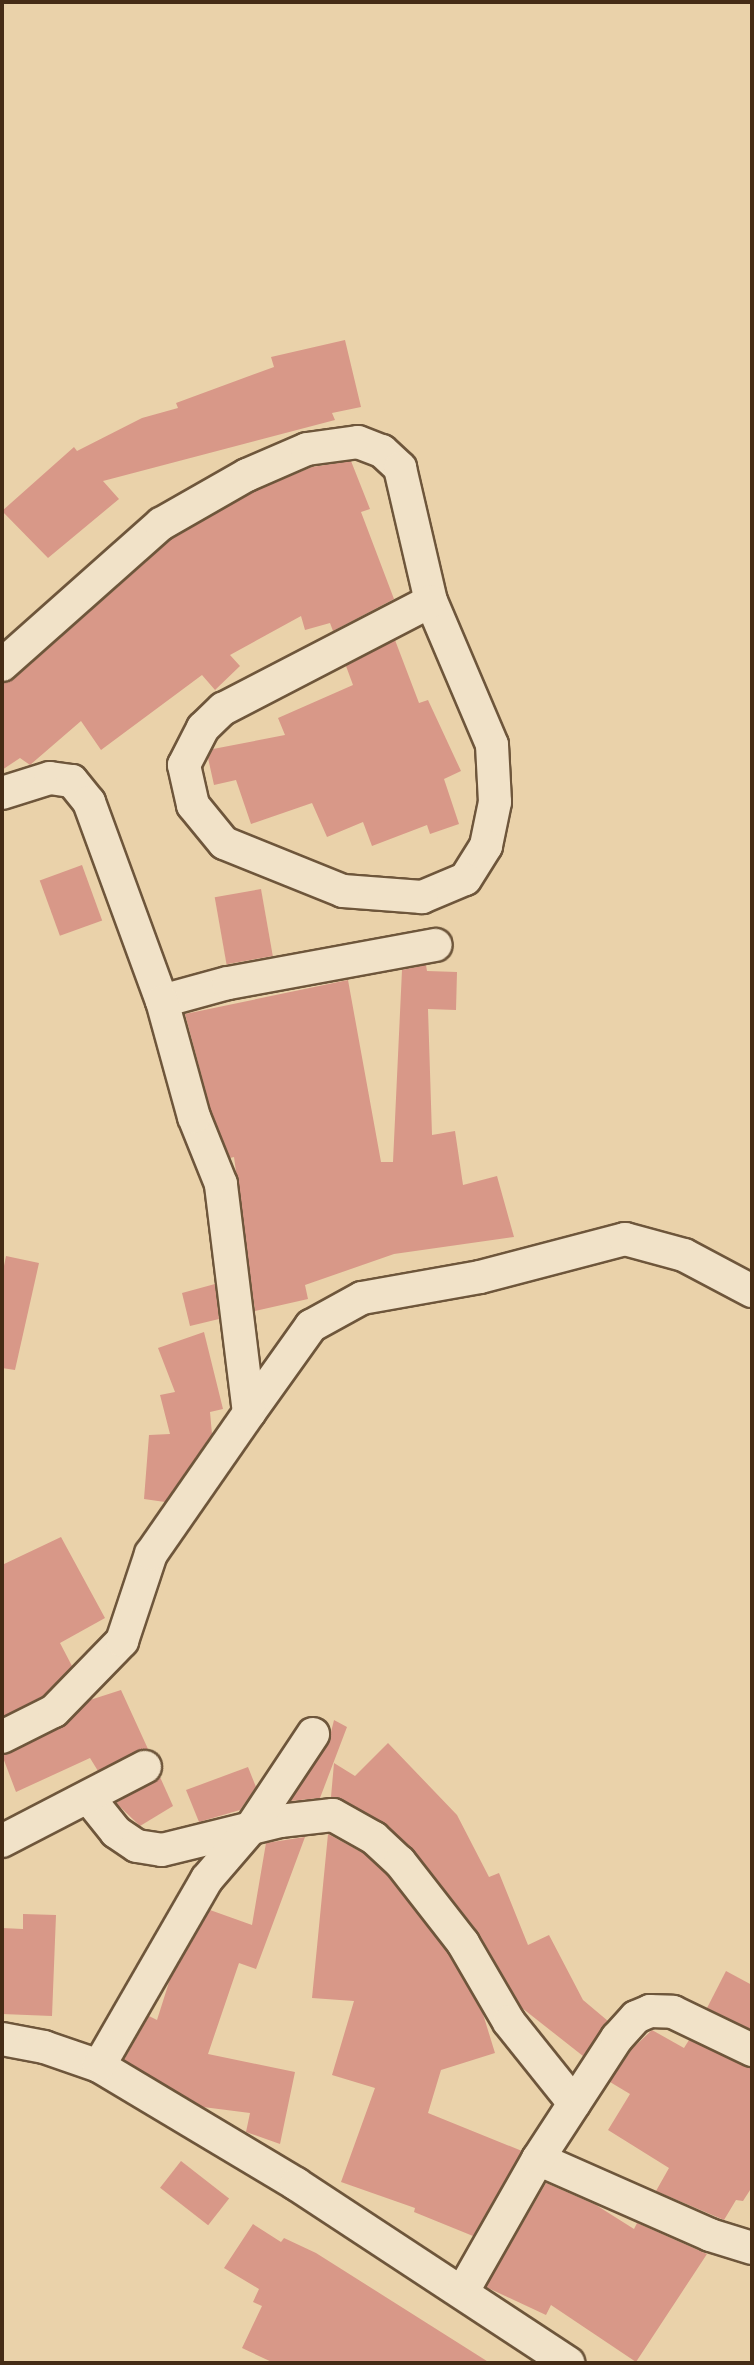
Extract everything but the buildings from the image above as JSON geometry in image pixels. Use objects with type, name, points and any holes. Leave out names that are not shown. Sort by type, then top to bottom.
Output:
[{"type":"street","points":[[2,665],[161,523],[247,475],[307,449],[358,442],[382,451],[400,468],[431,601],[492,745],[495,802],[486,846],[465,880],[422,897],[343,891],[224,843],[193,805],[184,765],[203,728],[223,709],[431,601]]},
{"type":"street","points":[[2,793],[50,778],[72,781],[89,802],[162,1001],[194,1116],[221,1184],[249,1413]]},
{"type":"street","points":[[162,1001],[228,983],[436,944]]},
{"type":"street","points":[[2,1737],[54,1711],[122,1641],[151,1554],[311,1326],[362,1298],[480,1277],[625,1239],[684,1255],[752,1291]]},
{"type":"street","points":[[99,2066],[207,1879],[250,1829],[313,1734]]},
{"type":"street","points":[[2,1841],[145,1767]]},
{"type":"street","points":[[88,1797],[116,1832],[137,1846],[162,1850],[280,1821],[334,1815],[374,1838],[400,1862],[463,1943],[509,2022],[574,2103]]},
{"type":"street","points":[[463,2291],[538,2159],[617,2038],[636,2017],[650,2011],[673,2012],[752,2050]]},
{"type":"street","points":[[2,2039],[44,2047],[99,2066],[463,2291],[568,2363]]},
{"type":"street","points":[[538,2159],[710,2235],[752,2248]]}]
